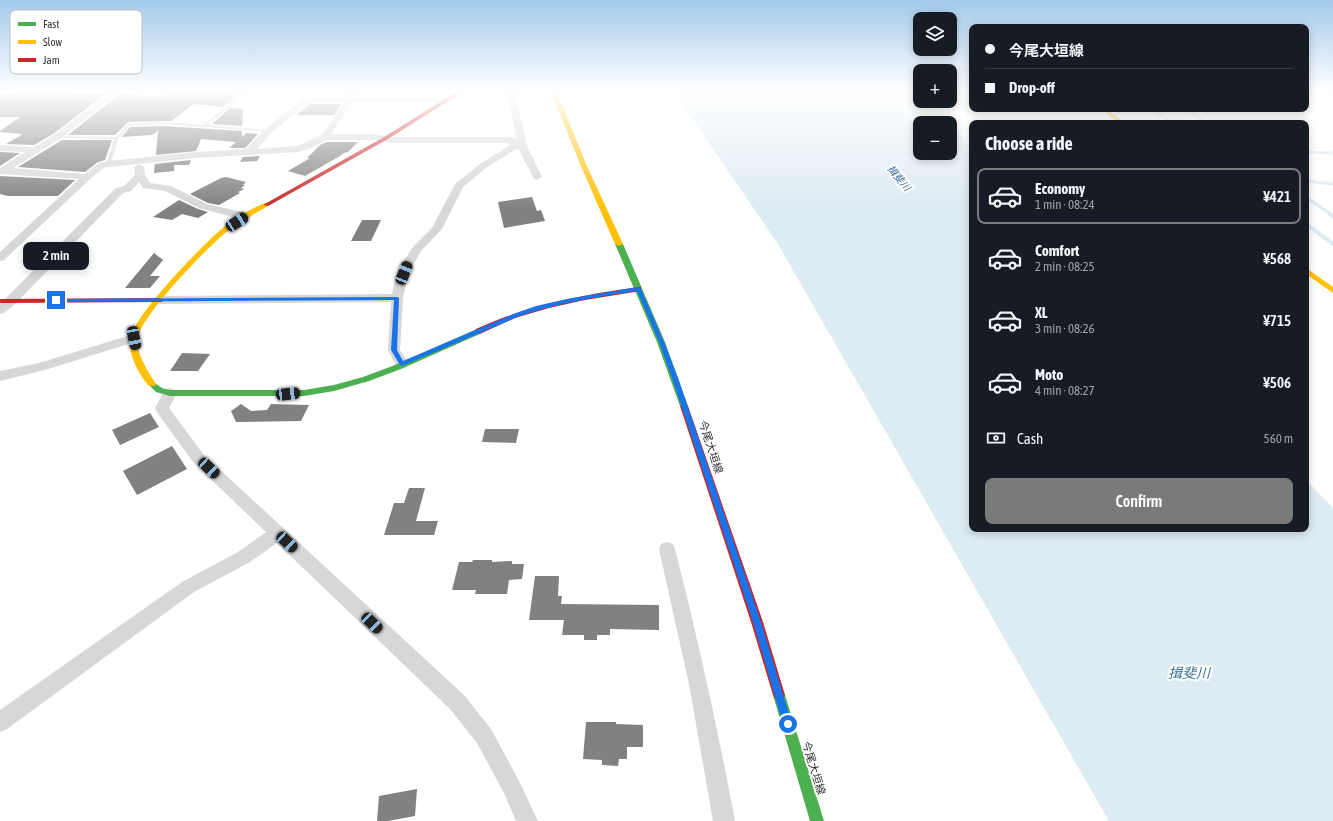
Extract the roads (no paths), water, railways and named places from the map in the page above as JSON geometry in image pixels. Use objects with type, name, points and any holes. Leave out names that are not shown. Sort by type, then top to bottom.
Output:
[{"type":"street","points":[[2,171],[66,130]]},
{"type":"street","points":[[0,258],[87,177],[102,165],[196,155],[298,149],[308,146],[325,137],[329,130]]},
{"type":"street","points":[[398,130],[247,216],[217,236],[142,321],[134,338],[137,356],[147,380],[159,390],[170,393],[277,392],[288,394],[314,391],[364,379],[518,314],[589,296],[638,289]]},
{"type":"street","points":[[519,130],[522,146],[537,177]]},
{"type":"street","name":"今尾大垣線","points":[[570,130],[662,342],[757,622],[817,821]]},
{"type":"street","points":[[249,152],[268,131]]},
{"type":"street","points":[[325,137],[386,138],[393,140],[511,140],[515,146],[483,166],[459,186],[437,229],[417,250],[407,265],[401,280],[397,298],[394,350],[402,364]]},
{"type":"street","points":[[0,148],[35,150]]},
{"type":"street","points":[[142,161],[139,167],[140,174],[147,186],[167,188],[203,206],[237,215],[247,216]]},
{"type":"street","points":[[2,171],[87,177]]},
{"type":"street","points":[[0,310],[11,301],[120,190],[127,189],[140,174]]},
{"type":"street","points":[[1309,272],[1333,291]]},
{"type":"street","points":[[0,301],[397,298]]},
{"type":"street","points":[[0,376],[40,367],[134,338]]},
{"type":"street","points":[[170,393],[162,408],[198,458],[457,702],[484,736],[511,786],[527,821]]},
{"type":"street","points":[[0,722],[188,587],[244,557],[278,533]]},
{"type":"street","points":[[667,549],[690,644],[724,821]]},
{"type":"lane","points":[[108,164],[117,138],[124,130]]},
{"type":"lane","points":[[257,130],[268,131]]},
{"type":"lane","points":[[57,137],[117,138]]},
{"type":"water","name":"揖斐川","points":[[700,130],[913,130],[913,160],[957,160],[957,131],[969,147],[969,532],[1309,532],[1309,483],[1333,508],[1333,821],[1109,821],[778,244]]},
{"type":"waterway","points":[[1309,152],[1333,153]]},
{"type":"waterway","points":[[1309,181],[1333,184]]},
{"type":"waterway","points":[[1309,199],[1332,215]]},
{"type":"waterway","points":[[1309,226],[1333,244]]}]
